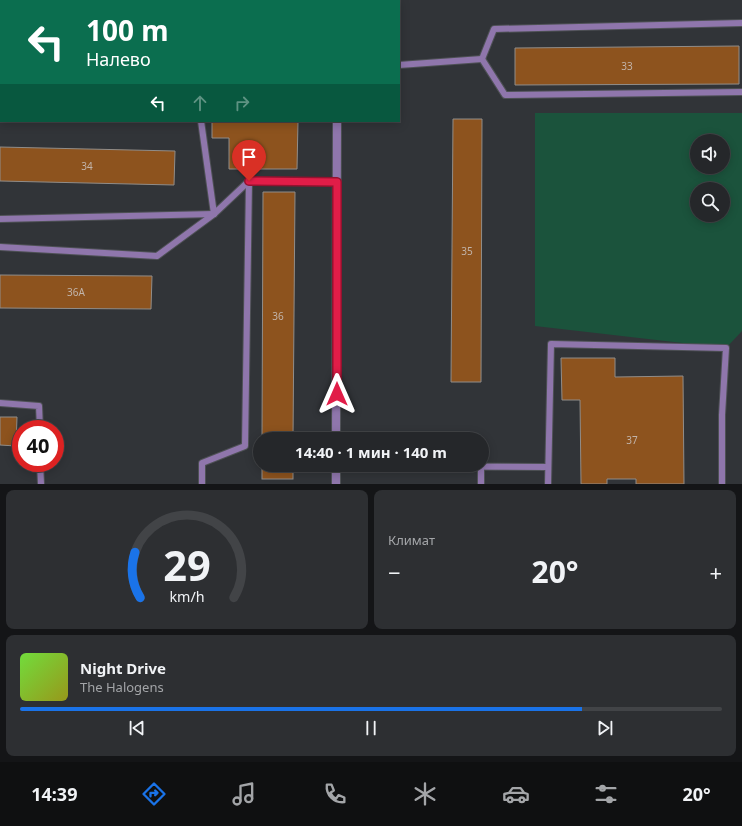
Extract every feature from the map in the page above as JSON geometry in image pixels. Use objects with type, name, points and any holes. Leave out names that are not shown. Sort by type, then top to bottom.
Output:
[{"type":"street","points":[[336,432],[337,122]]},
{"type":"street","points":[[336,472],[336,484]]},
{"type":"lane","points":[[482,59],[494,29],[742,23]]},
{"type":"lane","points":[[400,65],[482,59]]},
{"type":"lane","points":[[482,59],[505,95],[742,92]]},
{"type":"lane","points":[[201,122],[214,214]]},
{"type":"lane","points":[[202,484],[202,463],[245,446],[249,181]]},
{"type":"lane","points":[[0,247],[157,256],[214,214],[249,181],[337,182]]},
{"type":"lane","points":[[0,219],[214,214]]},
{"type":"lane","points":[[548,484],[547,467],[551,344],[726,348],[722,415],[722,484]]},
{"type":"lane","points":[[0,403],[39,406],[40,420]]},
{"type":"lane","points":[[489,467],[547,467]]},
{"type":"lane","points":[[40,472],[41,484]]},
{"type":"lane","points":[[481,472],[481,484]]},
{"type":"green space","points":[[535,113],[742,113],[742,331],[726,348],[535,326]]},
{"type":"building","points":[[739,46],[739,84],[515,85],[515,48]]},
{"type":"building","points":[[453,119],[482,119],[481,382],[451,382]]},
{"type":"building","points":[[212,122],[298,122],[297,169],[229,169],[229,138],[212,138]]},
{"type":"building","points":[[0,147],[175,151],[174,185],[0,181]]},
{"type":"building","points":[[263,192],[295,192],[293,432],[262,432]]},
{"type":"building","points":[[0,275],[152,276],[151,309],[0,308]]},
{"type":"building","points":[[561,358],[615,358],[615,377],[683,376],[684,484],[636,484],[636,479],[607,479],[607,484],[581,484],[580,400],[562,400]]},
{"type":"building","points":[[0,417],[17,417],[17,420],[12,420],[12,446],[0,445]]},
{"type":"building","points":[[262,472],[293,472],[293,479],[262,479]]},
{"type":"route","points":[[249,181],[337,182],[337,394]]}]
